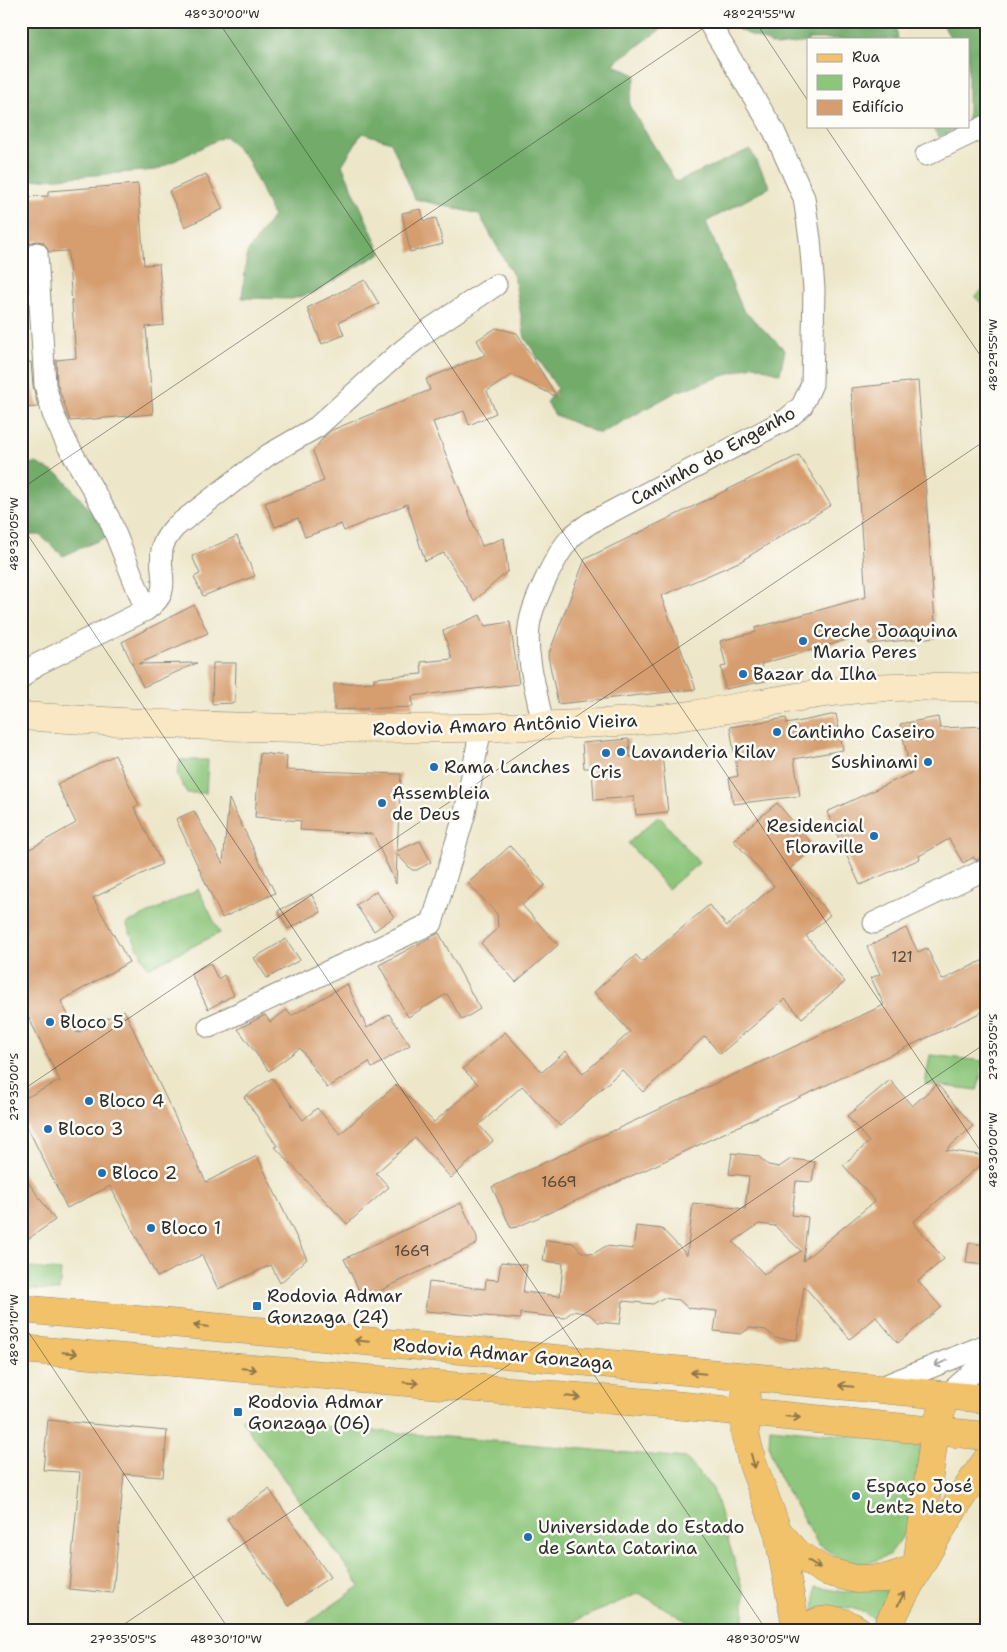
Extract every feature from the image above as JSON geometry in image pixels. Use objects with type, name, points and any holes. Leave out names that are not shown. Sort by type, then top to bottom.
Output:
[{"type":"main road","name":"Rodovia Amaro Antônio Vieira","points":[[21,716],[238,728],[543,726],[660,719],[872,687],[920,685],[986,688]]},
{"type":"main road","name":"Rodovia Admar Gonzaga","points":[[21,1308],[747,1378],[986,1399]]},
{"type":"main road","name":"Rodovia Admar Gonzaga","points":[[21,1349],[986,1436]]},
{"type":"main road","points":[[747,1378],[744,1413],[746,1434],[753,1465],[778,1532],[797,1631]]},
{"type":"main road","points":[[917,1568],[935,1430],[947,1395]]},
{"type":"main road","points":[[885,1631],[917,1568],[966,1488],[986,1461]]},
{"type":"main road","points":[[778,1532],[799,1555],[826,1571],[856,1579],[886,1578],[917,1568]]},
{"type":"main road","points":[[801,1631],[821,1620],[834,1620],[848,1623],[860,1631]]},
{"type":"street","name":"Caminho do Engenho","points":[[543,726],[528,645],[529,626],[534,609],[557,558],[569,539],[590,523],[787,419],[802,406],[812,384],[814,289],[804,198],[774,131],[708,21]]},
{"type":"street","points":[[926,155],[986,126]]},
{"type":"street","points":[[37,253],[46,385],[53,414],[66,442],[109,518],[146,610]]},
{"type":"street","points":[[21,678],[36,665],[146,610],[158,602],[164,590],[162,550],[166,538],[175,527],[268,456],[317,427],[412,342],[496,285]]},
{"type":"street","points":[[209,1027],[432,923],[465,813],[481,727]]},
{"type":"street","points":[[874,923],[986,869]]},
{"type":"street","points":[[878,1389],[986,1345]]},
{"type":"street","points":[[947,1395],[986,1360]]},
{"type":"green space","points":[[21,21],[572,21],[574,24],[579,21],[666,21],[668,24],[613,64],[636,75],[629,105],[676,182],[750,149],[770,187],[706,222],[743,310],[785,350],[780,374],[755,365],[676,392],[600,434],[555,415],[547,403],[557,388],[525,338],[514,277],[479,214],[415,199],[391,142],[362,133],[342,165],[381,253],[313,293],[292,299],[242,298],[247,253],[273,216],[248,160],[225,136],[156,170],[21,181]]},
{"type":"green space","points":[[732,21],[908,21],[896,28],[898,38],[807,38],[807,42],[777,46],[739,30]]},
{"type":"green space","points":[[941,21],[986,21],[986,115],[970,122],[970,38],[950,38]]},
{"type":"green space","points":[[932,128],[958,128],[939,137]]},
{"type":"green space","points":[[986,286],[986,308],[975,297]]},
{"type":"green space","points":[[36,463],[61,476],[111,535],[63,556],[40,535],[21,535],[21,465]]},
{"type":"green space","points":[[180,760],[208,760],[206,793],[187,793],[177,775]]},
{"type":"green space","points":[[659,816],[699,863],[668,889],[628,843]]},
{"type":"green space","points":[[198,889],[220,933],[148,968],[126,924]]},
{"type":"green space","points":[[930,1055],[983,1061],[978,1090],[925,1084]]},
{"type":"green space","points":[[21,1267],[61,1271],[59,1291],[21,1288]]},
{"type":"green space","name":"Universidade do Estado de Santa Catarina","points":[[241,1419],[686,1458],[713,1489],[744,1594],[744,1631],[703,1631],[639,1593],[552,1631],[296,1631],[360,1586]]},
{"type":"green space","name":"Espaço José Lentz Neto","points":[[770,1428],[921,1443],[918,1516],[889,1555],[862,1566],[842,1561],[818,1544],[778,1475],[769,1447]]},
{"type":"green space","points":[[815,1587],[844,1592],[886,1587],[886,1598],[876,1620],[860,1611],[845,1608],[831,1610],[814,1618]]},
{"type":"building","points":[[206,174],[223,209],[185,227],[169,191]]},
{"type":"building","points":[[138,184],[144,265],[159,264],[164,325],[146,327],[153,414],[70,421],[57,383],[56,360],[76,358],[68,251],[49,252],[43,242],[36,241],[30,243],[25,254],[21,255],[21,197],[48,196],[48,191]]},
{"type":"building","points":[[421,209],[424,221],[436,218],[443,244],[410,252],[402,213]]},
{"type":"building","points":[[365,280],[379,304],[339,322],[344,335],[322,344],[307,308]]},
{"type":"building","points":[[496,328],[517,333],[557,397],[512,375],[487,391],[496,413],[469,425],[464,411],[433,422],[482,546],[504,538],[508,571],[474,601],[444,553],[425,561],[407,504],[344,531],[341,524],[305,537],[298,518],[275,527],[265,503],[324,481],[313,451],[323,438],[332,430],[430,390],[426,379],[485,355],[477,340]]},
{"type":"building","points":[[31,362],[33,386],[38,407],[21,408],[21,363]]},
{"type":"building","points":[[918,381],[936,637],[869,644],[868,634],[761,664],[766,681],[725,689],[721,667],[726,666],[720,641],[756,632],[755,628],[866,597],[851,388]]},
{"type":"building","points":[[799,455],[831,505],[741,561],[661,596],[696,689],[558,704],[548,656],[585,559]]},
{"type":"building","points":[[237,536],[255,576],[203,596],[194,577],[200,574],[192,556]]},
{"type":"building","points":[[194,605],[208,633],[138,664],[197,663],[143,687],[122,642]]},
{"type":"building","points":[[480,615],[485,626],[510,622],[519,684],[412,696],[413,707],[334,710],[334,684],[374,682],[374,678],[422,674],[421,662],[452,659],[443,631]]},
{"type":"building","points":[[213,663],[236,663],[235,703],[212,704]]},
{"type":"building","points":[[836,714],[843,750],[794,759],[800,796],[733,804],[729,778],[738,776],[730,727],[786,718],[787,724]]},
{"type":"building","points":[[938,717],[940,728],[986,726],[986,857],[975,860],[974,857],[963,863],[949,839],[919,856],[920,859],[860,885],[827,812],[911,773],[900,724]]},
{"type":"building","points":[[629,739],[630,757],[662,754],[668,812],[636,815],[634,797],[594,800],[592,768],[584,768],[582,743]]},
{"type":"building","points":[[260,753],[287,756],[286,770],[401,774],[397,851],[420,841],[431,862],[417,870],[412,870],[397,854],[396,884],[373,834],[300,830],[301,821],[255,817]]},
{"type":"building","points":[[115,755],[139,805],[134,807],[162,864],[93,898],[129,962],[61,1001],[77,1033],[124,1010],[206,1182],[257,1156],[307,1259],[280,1283],[271,1265],[218,1289],[202,1255],[157,1277],[110,1186],[67,1208],[21,1114],[21,1100],[60,1081],[21,1002],[21,854],[76,823],[57,784]]},
{"type":"building","points":[[229,799],[275,893],[222,918],[176,819],[194,811],[223,864]]},
{"type":"building","points":[[777,803],[815,847],[790,869],[830,915],[806,936],[845,982],[802,1018],[785,999],[720,1054],[705,1036],[643,1092],[622,1070],[560,1126],[522,1086],[479,1125],[493,1141],[451,1178],[415,1138],[376,1173],[389,1187],[347,1224],[275,1147],[277,1146],[244,1097],[272,1078],[303,1120],[317,1108],[340,1134],[396,1085],[434,1122],[478,1084],[463,1069],[505,1032],[542,1072],[566,1051],[583,1074],[630,1032],[594,992],[636,955],[642,962],[709,905],[727,926],[774,886],[733,840]]},
{"type":"building","points":[[510,846],[545,885],[522,905],[558,945],[516,982],[481,943],[498,928],[497,914],[468,883]]},
{"type":"building","points":[[376,891],[394,917],[374,931],[356,905]]},
{"type":"building","points":[[311,894],[321,912],[288,929],[278,911]]},
{"type":"building","points":[[906,928],[918,952],[927,948],[942,980],[986,959],[986,1010],[656,1165],[511,1228],[492,1187],[884,1005],[871,978],[880,974],[867,947]]},
{"type":"building","points":[[439,933],[480,1009],[462,1020],[447,994],[408,1017],[379,965]]},
{"type":"building","points":[[286,939],[300,960],[267,978],[254,958]]},
{"type":"building","points":[[210,963],[218,979],[224,975],[234,995],[208,1009],[191,973]]},
{"type":"building","points":[[347,984],[367,1028],[389,1014],[410,1045],[372,1068],[369,1062],[327,1088],[300,1048],[269,1071],[238,1029],[265,1015],[270,1022],[287,1010],[291,1016]]},
{"type":"building","points":[[890,1080],[912,1106],[937,1084],[973,1126],[946,1150],[986,1156],[986,1160],[913,1222],[944,1259],[918,1281],[941,1307],[898,1343],[876,1317],[850,1339],[804,1286],[797,1340],[775,1338],[766,1330],[750,1328],[741,1334],[714,1331],[717,1311],[688,1308],[679,1300],[663,1298],[653,1304],[623,1301],[620,1324],[598,1322],[589,1314],[573,1311],[564,1318],[520,1313],[520,1319],[425,1311],[429,1282],[485,1289],[486,1279],[498,1280],[501,1262],[527,1265],[523,1292],[560,1296],[563,1263],[543,1261],[546,1240],[573,1243],[582,1252],[593,1254],[606,1246],[633,1249],[636,1226],[662,1229],[687,1255],[693,1203],[745,1209],[749,1176],[729,1174],[732,1153],[758,1156],[768,1165],[779,1167],[791,1159],[815,1162],[812,1182],[796,1181],[792,1215],[808,1217],[803,1261],[875,1201],[843,1165],[869,1142],[847,1116]],"holes":[[[759,1224],[775,1226],[801,1251],[764,1274],[733,1242]]]},
{"type":"building","points":[[21,1172],[55,1220],[21,1244]]},
{"type":"building","points":[[461,1203],[477,1237],[477,1244],[363,1299],[344,1259]]},
{"type":"building","points":[[969,1243],[986,1245],[986,1265],[966,1263]]},
{"type":"building","points":[[48,1420],[167,1431],[163,1477],[124,1474],[113,1593],[69,1589],[80,1472],[43,1470]]},
{"type":"building","points":[[269,1489],[330,1577],[288,1606],[227,1519]]},
{"type":"place","name":"Creche Joaquina Maria Peres","points":[[803,641]]},
{"type":"place","name":"Bazar da Ilha","points":[[743,674]]},
{"type":"place","name":"Cantinho Caseiro","points":[[777,732]]},
{"type":"place","name":"Lavanderia Kilav","points":[[621,752]]},
{"type":"place","name":"Cris","points":[[606,753]]},
{"type":"place","name":"Sushinami","points":[[928,762]]},
{"type":"place","name":"Rama Lanches","points":[[434,767]]},
{"type":"place","name":"Assembleia de Deus","points":[[382,803]]},
{"type":"place","name":"Residencial Floraville","points":[[874,836]]},
{"type":"place","name":"Bloco 5","points":[[50,1022]]},
{"type":"place","name":"Bloco 4","points":[[89,1101]]},
{"type":"place","name":"Bloco 3","points":[[48,1129]]},
{"type":"place","name":"Bloco 2","points":[[102,1173]]},
{"type":"place","name":"Bloco 1","points":[[151,1228]]},
{"type":"place","name":"Rodovia Admar Gonzaga (24)","points":[[257,1306]]},
{"type":"place","name":"Rodovia Admar Gonzaga (06)","points":[[238,1412]]},
{"type":"place","name":"Espaço José Lentz Neto","points":[[856,1496]]},
{"type":"place","name":"Universidade do Estado de Santa Catarina","points":[[528,1537]]}]
